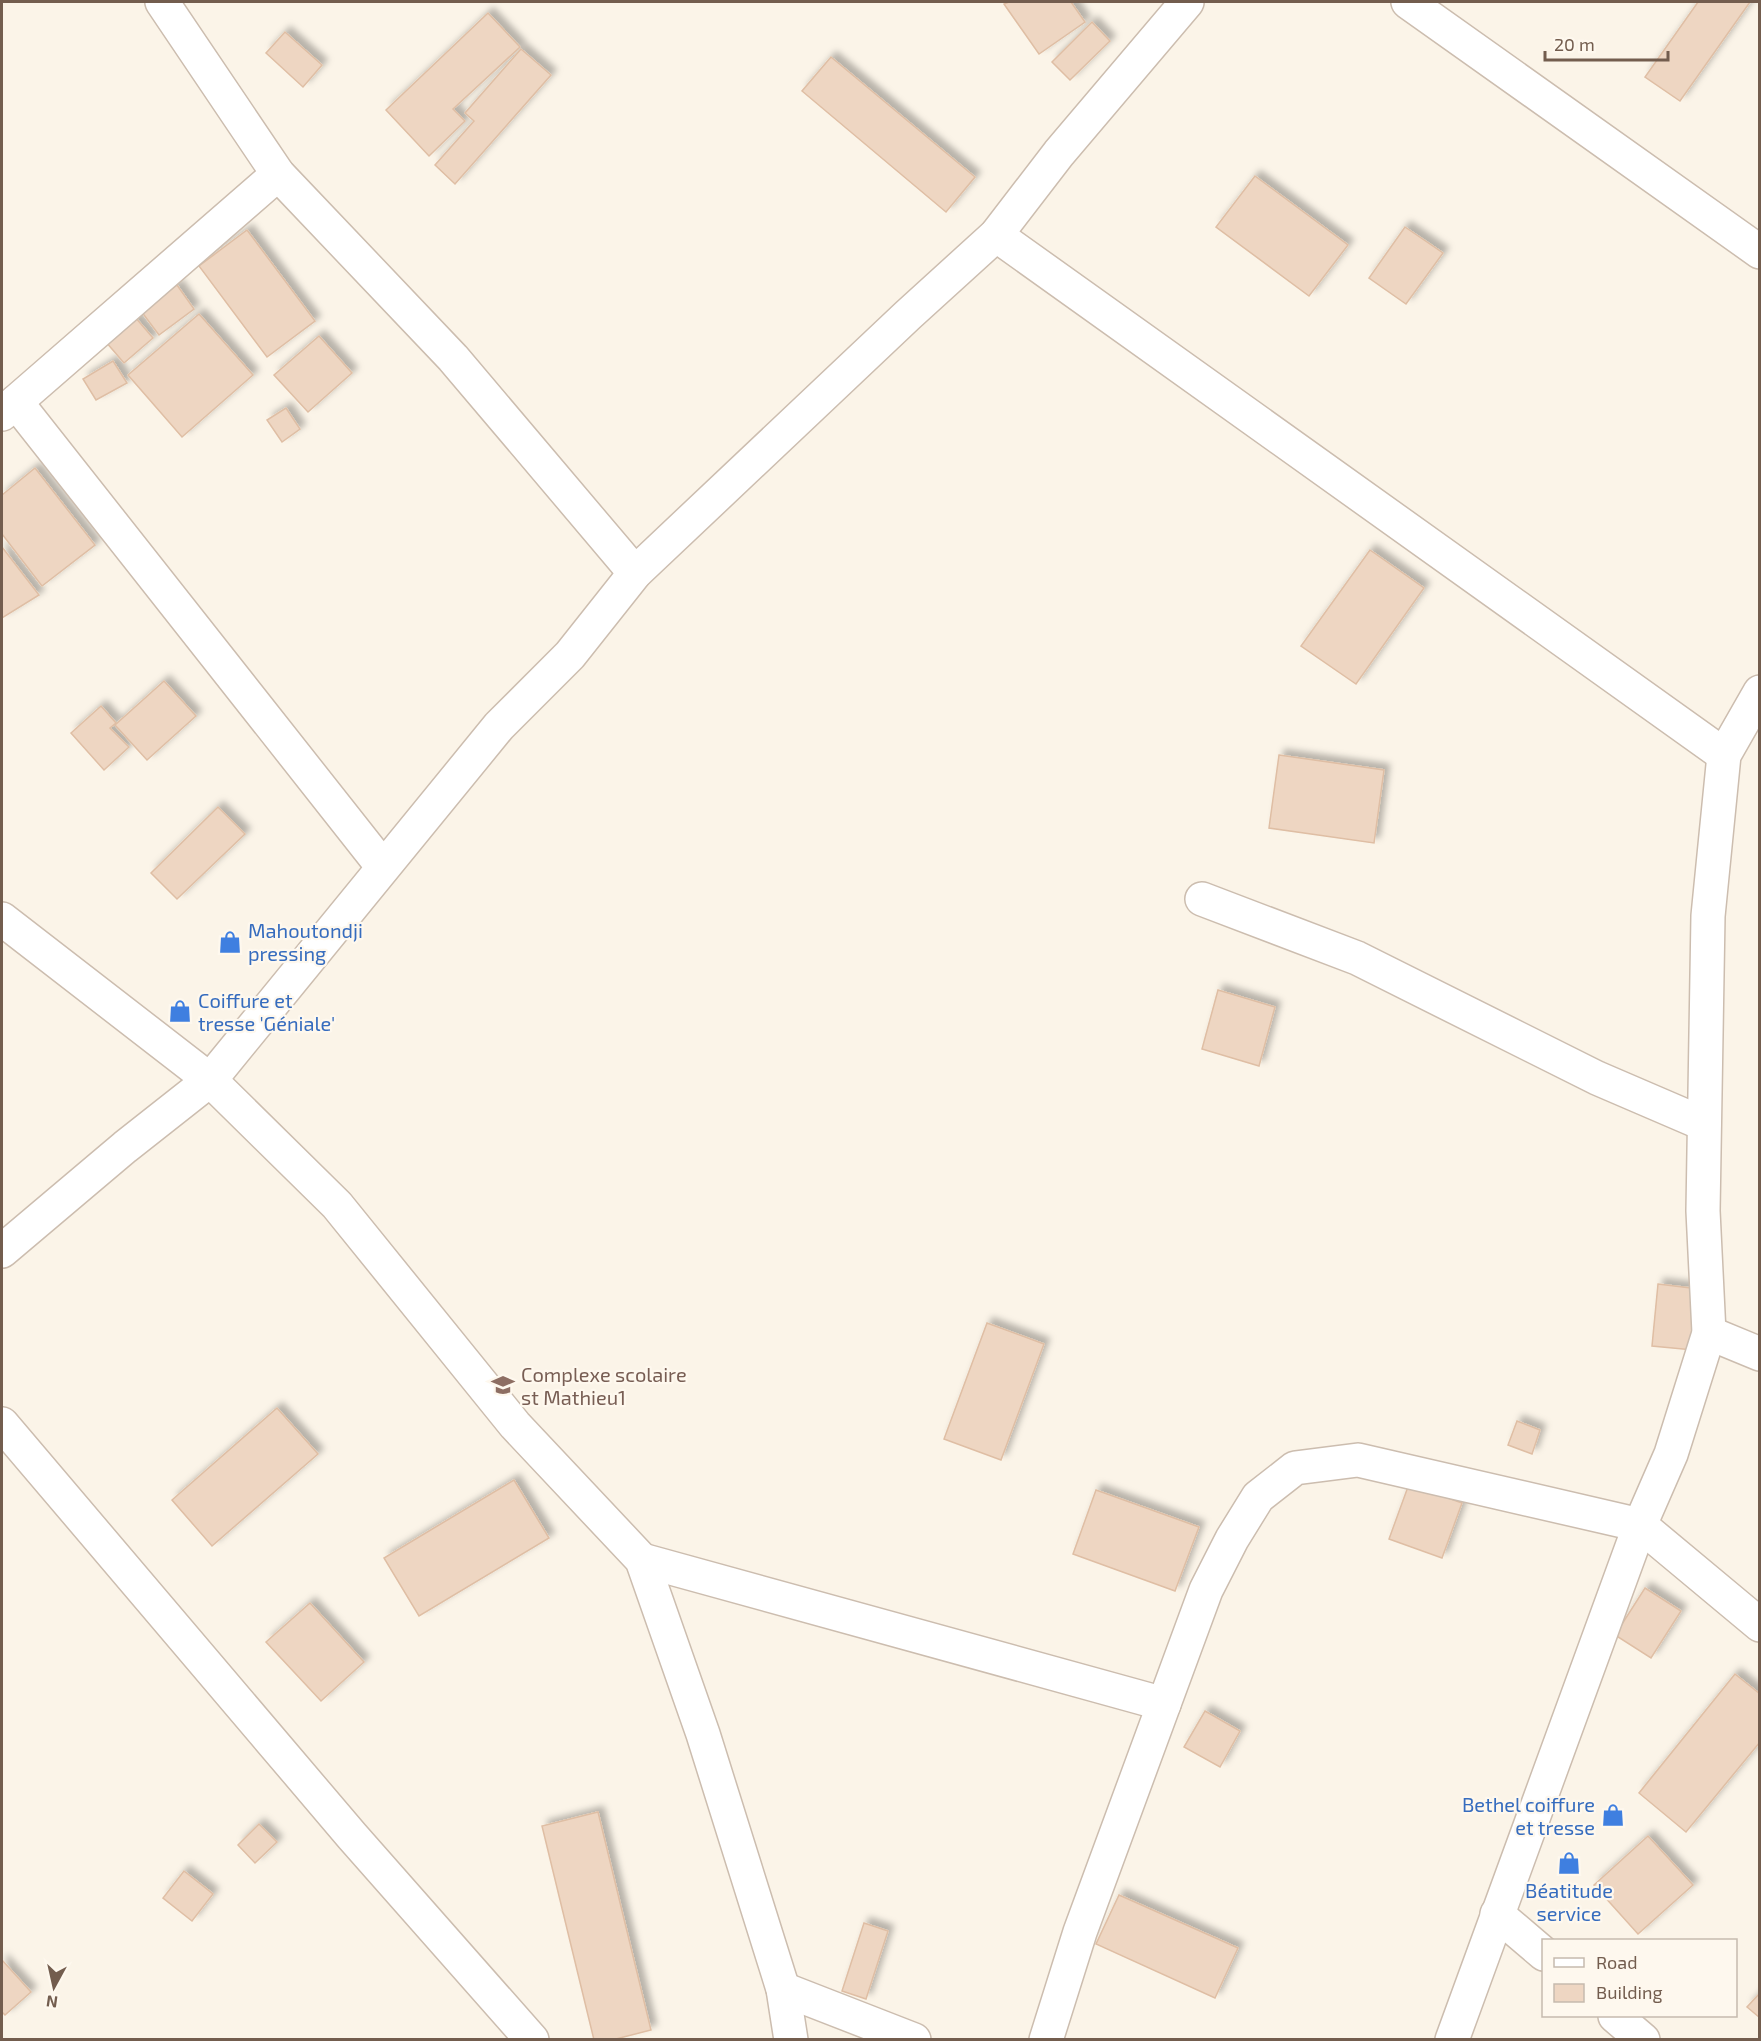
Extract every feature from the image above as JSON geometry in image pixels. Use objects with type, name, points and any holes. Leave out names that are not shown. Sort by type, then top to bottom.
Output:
[{"type":"street","points":[[162,2],[278,174],[453,358],[635,573]]},
{"type":"street","points":[[2,1251],[124,1147],[210,1080],[499,726],[570,655],[635,573],[996,235],[1059,153],[1187,2]]},
{"type":"street","points":[[1408,2],[1760,252]]},
{"type":"street","points":[[278,174],[9,408],[383,867]]},
{"type":"street","points":[[996,235],[1724,755]]},
{"type":"street","points":[[1452,2040],[1640,1525],[1671,1454],[1709,1333],[1703,1211],[1708,916],[1724,755],[1760,692]]},
{"type":"street","points":[[1202,899],[1357,958],[1597,1078],[1704,1124]]},
{"type":"street","points":[[2,919],[210,1080],[337,1205],[514,1425],[642,1560],[703,1734],[783,1989],[791,2040]]},
{"type":"street","points":[[1709,1333],[1760,1354]]},
{"type":"street","points":[[2,1424],[352,1836],[532,2040]]},
{"type":"street","points":[[1046,2040],[1080,1932],[1206,1590],[1232,1539],[1258,1497],[1295,1468],[1358,1460],[1640,1525],[1760,1625]]},
{"type":"street","points":[[642,1560],[1164,1704]]},
{"type":"street","points":[[1497,1914],[1542,1952]]},
{"type":"street","points":[[783,1989],[914,2040]]},
{"type":"street","points":[[1616,2017],[1643,2040]]},
{"type":"building","points":[[1009,2],[1071,2],[1085,22],[1039,54],[1004,4]]},
{"type":"building","points":[[1698,2],[1750,2],[1680,101],[1645,77]]},
{"type":"building","points":[[488,13],[520,47],[453,109],[465,121],[429,156],[386,110]]},
{"type":"building","points":[[1092,22],[1110,41],[1070,80],[1052,62]]},
{"type":"building","points":[[285,32],[322,65],[303,87],[266,53]]},
{"type":"building","points":[[521,49],[551,75],[455,184],[435,165],[474,121],[465,113]]},
{"type":"building","points":[[831,57],[975,177],[946,212],[802,91]]},
{"type":"building","points":[[1255,176],[1348,245],[1309,296],[1216,227]]},
{"type":"building","points":[[1405,227],[1443,253],[1406,304],[1369,278]]},
{"type":"building","points":[[247,230],[315,321],[267,357],[199,266]]},
{"type":"building","points":[[177,285],[194,309],[159,335],[141,311]]},
{"type":"building","points":[[199,314],[253,375],[182,437],[128,375]]},
{"type":"building","points":[[135,317],[153,338],[124,363],[106,342]]},
{"type":"building","points":[[319,336],[352,373],[308,412],[274,375]]},
{"type":"building","points":[[113,361],[127,383],[96,400],[83,379]]},
{"type":"building","points":[[286,408],[300,429],[282,442],[267,420]]},
{"type":"building","points":[[35,468],[95,545],[42,586],[2,534],[2,495]]},
{"type":"building","points":[[2,547],[39,595],[2,618]]},
{"type":"building","points":[[1370,550],[1424,588],[1356,684],[1301,646]]},
{"type":"building","points":[[164,681],[196,716],[147,760],[115,725]]},
{"type":"building","points":[[101,706],[116,723],[110,728],[129,747],[104,770],[71,733]]},
{"type":"building","points":[[1279,755],[1384,770],[1374,843],[1269,828]]},
{"type":"building","points":[[218,807],[245,834],[177,899],[151,873]]},
{"type":"building","points":[[1218,990],[1275,1007],[1259,1066],[1202,1049]]},
{"type":"building","points":[[1658,1284],[1699,1289],[1693,1350],[1652,1346]]},
{"type":"building","points":[[987,1323],[1044,1344],[1001,1460],[944,1439]]},
{"type":"building","points":[[277,1408],[318,1454],[212,1546],[172,1500]]},
{"type":"building","points":[[1517,1421],[1540,1430],[1532,1454],[1508,1445]]},
{"type":"building","points":[[514,1480],[549,1538],[419,1616],[384,1558]]},
{"type":"building","points":[[1409,1484],[1462,1503],[1442,1558],[1389,1539]]},
{"type":"building","points":[[1096,1490],[1199,1527],[1175,1591],[1073,1554]]},
{"type":"building","points":[[1645,1588],[1681,1611],[1651,1658],[1615,1635]]},
{"type":"building","points":[[310,1603],[364,1662],[321,1701],[266,1642]]},
{"type":"building","points":[[1735,1674],[1760,1694],[1760,1742],[1686,1832],[1639,1793]]},
{"type":"building","points":[[1205,1711],[1240,1731],[1220,1767],[1184,1747]]},
{"type":"building","points":[[598,1812],[651,2030],[612,2040],[594,2040],[542,1826]]},
{"type":"building","points":[[259,1824],[277,1842],[255,1863],[238,1845]]},
{"type":"building","points":[[1648,1836],[1693,1885],[1638,1934],[1594,1885]]},
{"type":"building","points":[[184,1871],[213,1894],[192,1921],[163,1898]]},
{"type":"building","points":[[1119,1895],[1238,1948],[1215,1998],[1096,1944]]},
{"type":"building","points":[[864,1923],[888,1931],[866,1999],[842,1991]]},
{"type":"building","points":[[2,1960],[31,1992],[5,2015],[2,2012]]},
{"type":"building","points":[[1760,1993],[1760,2018],[1747,2007]]},
{"type":"place","name":"Mahoutondji pressing","points":[[230,942]]},
{"type":"place","name":"Coiffure et tresse 'Géniale'","points":[[180,1011]]},
{"type":"place","name":"Complexe scolaire st Mathieu1","points":[[503,1385]]},
{"type":"place","name":"Bethel coiffure et tresse","points":[[1613,1815]]},
{"type":"place","name":"Béatitude service","points":[[1569,1863]]}]
